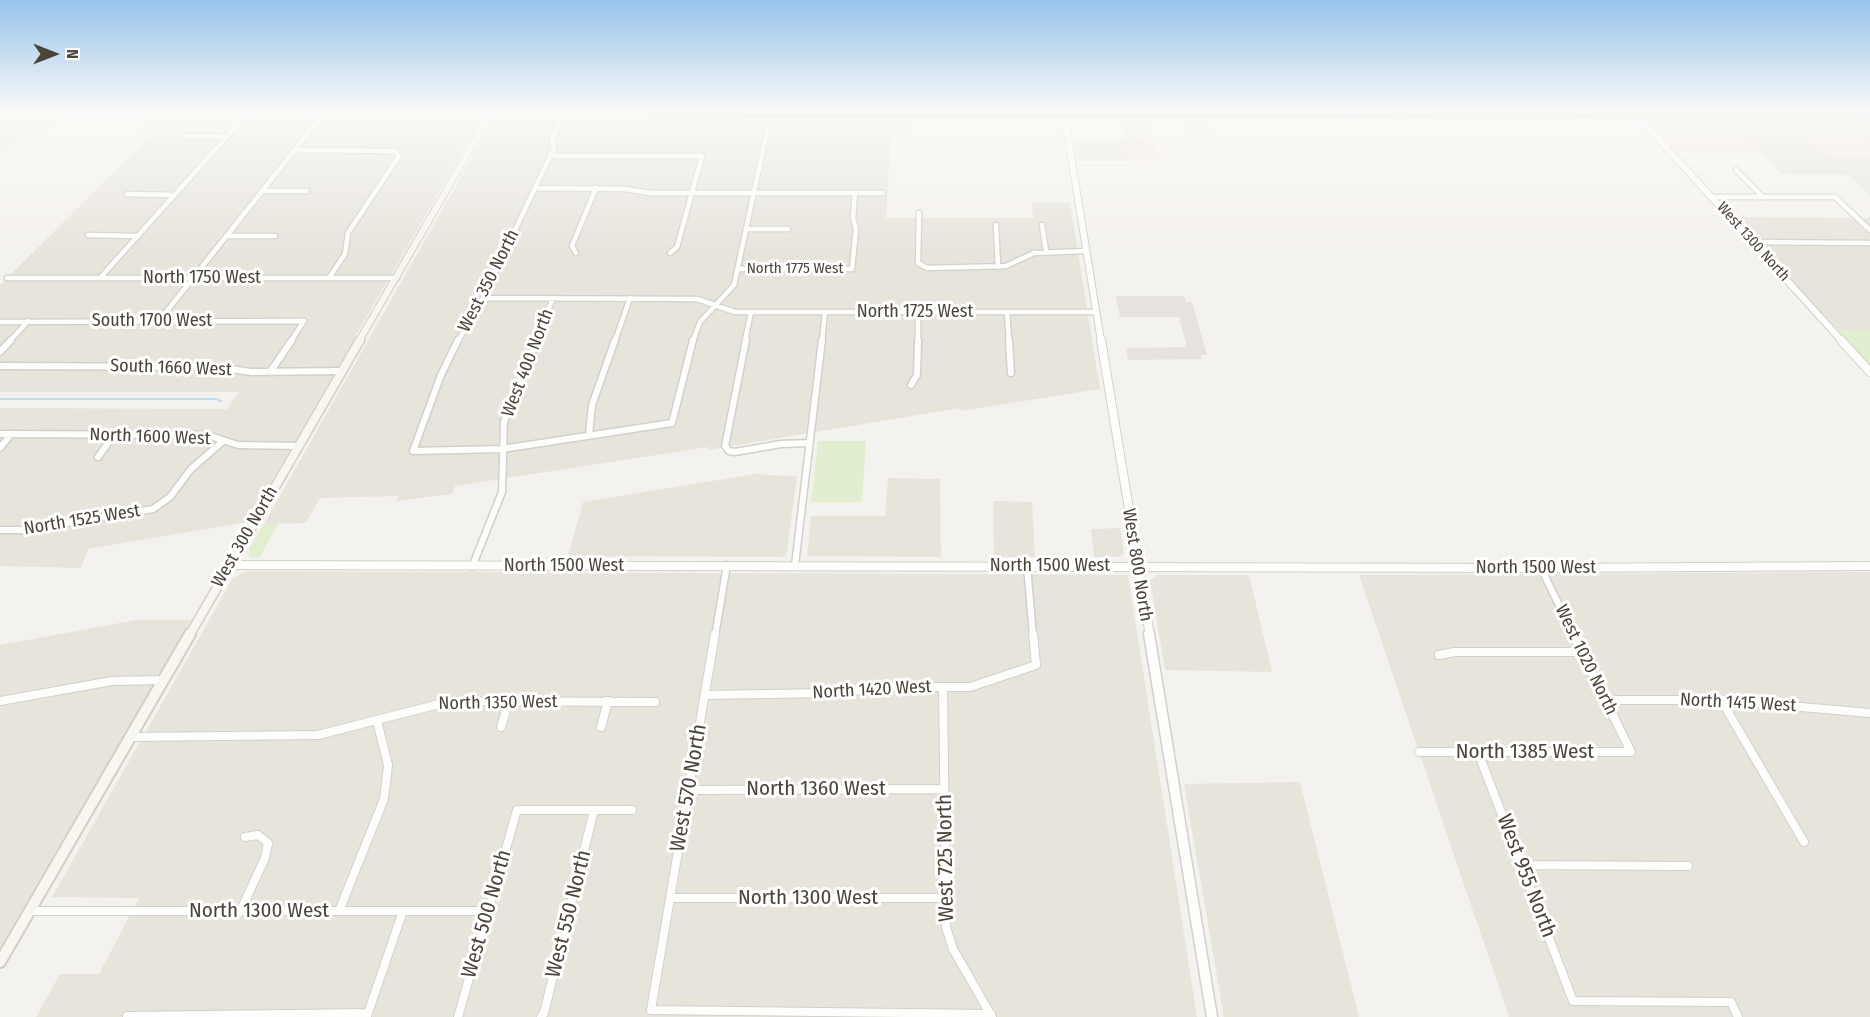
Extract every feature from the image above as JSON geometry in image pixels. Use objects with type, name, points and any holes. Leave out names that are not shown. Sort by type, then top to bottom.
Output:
[{"type":"main road","name":"West 300 North","points":[[0,962],[464,160]]},
{"type":"street","points":[[100,278],[206,160]]},
{"type":"street","points":[[159,321],[286,160]]},
{"type":"street","points":[[329,278],[345,254],[348,233],[396,160]]},
{"type":"street","name":"West 350 North","points":[[502,449],[413,451],[424,427],[432,397],[467,322],[483,298],[548,160]]},
{"type":"street","points":[[670,253],[677,247],[701,160]]},
{"type":"street","points":[[502,449],[672,423],[696,328],[707,311],[716,306],[734,285],[761,160]]},
{"type":"street","name":"West 800 North","points":[[1071,160],[1212,1017]]},
{"type":"street","name":"West 1300 North","points":[[1678,160],[1870,372]]},
{"type":"street","points":[[1736,170],[1763,197]]},
{"type":"street","points":[[535,188],[625,189],[650,193],[883,193]]},
{"type":"street","points":[[576,253],[572,246],[596,189]]},
{"type":"street","points":[[262,191],[307,191]]},
{"type":"street","name":"North 1775 West","points":[[738,269],[852,269],[856,229],[853,218],[855,193]]},
{"type":"street","points":[[127,194],[175,195]]},
{"type":"street","points":[[1711,197],[1836,197],[1870,230]]},
{"type":"street","points":[[919,213],[918,263],[921,266],[998,267],[1016,263],[1034,253],[1086,251]]},
{"type":"street","points":[[996,225],[998,267]]},
{"type":"street","points":[[1042,225],[1046,251]]},
{"type":"street","points":[[747,229],[788,229]]},
{"type":"street","points":[[88,235],[138,236]]},
{"type":"street","points":[[226,236],[275,236]]},
{"type":"street","points":[[1752,242],[1870,243]]},
{"type":"street","name":"North 1750 West","points":[[7,278],[397,278]]},
{"type":"street","points":[[483,298],[697,299],[716,306]]},
{"type":"street","name":"West 400 North","points":[[472,567],[502,492],[504,422],[553,298]]},
{"type":"street","points":[[589,435],[592,405],[630,298]]},
{"type":"street","name":"North 1725 West","points":[[716,306],[735,312],[1096,312]]},
{"type":"street","points":[[751,312],[726,446],[729,451],[735,452],[781,444],[810,443]]},
{"type":"street","points":[[795,565],[825,312]]},
{"type":"street","points":[[911,385],[917,375],[918,312]]},
{"type":"street","points":[[1007,312],[1011,373]]},
{"type":"street","points":[[0,352],[28,321]]},
{"type":"street","name":"South 1700 West","points":[[0,322],[304,321],[270,372]]},
{"type":"street","name":"South 1660 West","points":[[0,366],[217,367],[270,372],[343,371]]},
{"type":"street","name":"North 1600 West","points":[[0,434],[207,435],[238,445],[298,446]]},
{"type":"street","points":[[0,448],[11,434]]},
{"type":"street","points":[[98,457],[114,435]]},
{"type":"street","name":"North 1525 West","points":[[0,530],[23,530],[153,509],[170,500],[194,466],[224,441]]},
{"type":"street","name":"North 1500 West","points":[[229,565],[1541,568],[1870,566]]},
{"type":"street","name":"West 570 North","points":[[727,565],[651,1010],[992,1015]]},
{"type":"street","name":"North 1420 West","points":[[705,694],[829,693],[893,687],[970,687],[1036,665],[1027,566]]},
{"type":"street","name":"West 1020 North","points":[[1541,568],[1631,752]]},
{"type":"street","points":[[1439,655],[1454,652],[1583,652]]},
{"type":"street","points":[[0,701],[112,681],[163,680]]},
{"type":"street","name":"West 725 North","points":[[943,687],[946,927],[953,949],[992,1015]]},
{"type":"street","name":"North 1415 West","points":[[1606,699],[1722,700],[1870,713]]},
{"type":"street","points":[[1722,700],[1804,842]]},
{"type":"street","name":"North 1350 West","points":[[130,737],[318,735],[345,731],[421,705],[452,701],[655,702]]},
{"type":"street","points":[[501,727],[509,701]]},
{"type":"street","points":[[602,727],[608,701]]},
{"type":"street","points":[[339,911],[384,800],[388,765],[377,721]]},
{"type":"street","name":"North 1385 West","points":[[1419,752],[1631,752]]},
{"type":"street","name":"West 955 North","points":[[1478,752],[1573,1001],[1731,1002],[1738,1017]]},
{"type":"street","name":"North 1360 West","points":[[688,790],[944,789]]},
{"type":"street","name":"West 500 North","points":[[458,1017],[517,810],[594,810]]},
{"type":"street","points":[[594,810],[632,810]]},
{"type":"street","name":"West 550 North","points":[[541,1017],[544,1013],[594,810]]},
{"type":"street","points":[[240,912],[265,858],[268,843],[258,835],[245,837]]},
{"type":"street","points":[[1521,866],[1688,866]]},
{"type":"street","name":"North 1300 West","points":[[670,898],[946,898]]},
{"type":"street","name":"North 1300 West","points":[[29,911],[489,911]]},
{"type":"street","points":[[127,1016],[367,1015],[403,911]]},
{"type":"shaded area","points":[[125,160],[457,160],[248,522],[88,549],[81,568],[0,566],[0,408],[227,409],[239,392],[0,392],[0,285]]},
{"type":"shaded area","points":[[470,160],[889,160],[886,218],[1033,218],[1032,203],[1070,203],[1100,389],[960,411],[959,408],[708,450],[708,447],[455,486],[452,494],[396,501],[398,496],[320,498],[306,523],[264,524]]},
{"type":"shaded area","points":[[1076,160],[1129,161],[1076,161]]},
{"type":"shaded area","points":[[1768,160],[1870,160],[1870,195],[1848,175],[1782,174]]},
{"type":"shaded area","points":[[1731,217],[1870,218],[1870,330],[1838,330]]},
{"type":"shaded area","points":[[1116,296],[1184,296],[1186,302],[1192,302],[1207,355],[1201,355],[1202,359],[1128,360],[1126,348],[1187,347],[1179,317],[1120,317]]},
{"type":"shaded area","points":[[761,473],[761,475],[797,476],[786,557],[568,556],[583,502]]},
{"type":"shaded area","points":[[888,478],[940,479],[941,557],[807,556],[811,516],[885,516]]},
{"type":"shaded area","points":[[993,501],[1032,502],[1035,557],[994,557]]},
{"type":"shaded area","points":[[1120,528],[1124,553],[1118,557],[1094,557],[1091,529]]},
{"type":"shaded area","points":[[247,571],[1128,575],[1197,1017],[36,1017],[60,974],[99,974],[139,898],[52,897],[233,578]]},
{"type":"shaded area","points":[[1870,572],[1870,1017],[1509,1017],[1359,575]]},
{"type":"shaded area","points":[[1157,575],[1249,575],[1272,672],[1165,670],[1150,581]]},
{"type":"shaded area","points":[[136,620],[191,620],[0,947],[0,645]]},
{"type":"shaded area","points":[[1300,782],[1359,1017],[1224,1017],[1184,784]]},
{"type":"green space","points":[[1838,330],[1870,330],[1870,366]]},
{"type":"green space","points":[[818,441],[866,441],[862,502],[811,502]]},
{"type":"green space","points":[[264,524],[278,524],[259,558],[249,557],[249,549]]},
{"type":"waterway","points":[[0,399],[216,399],[221,401]]}]
